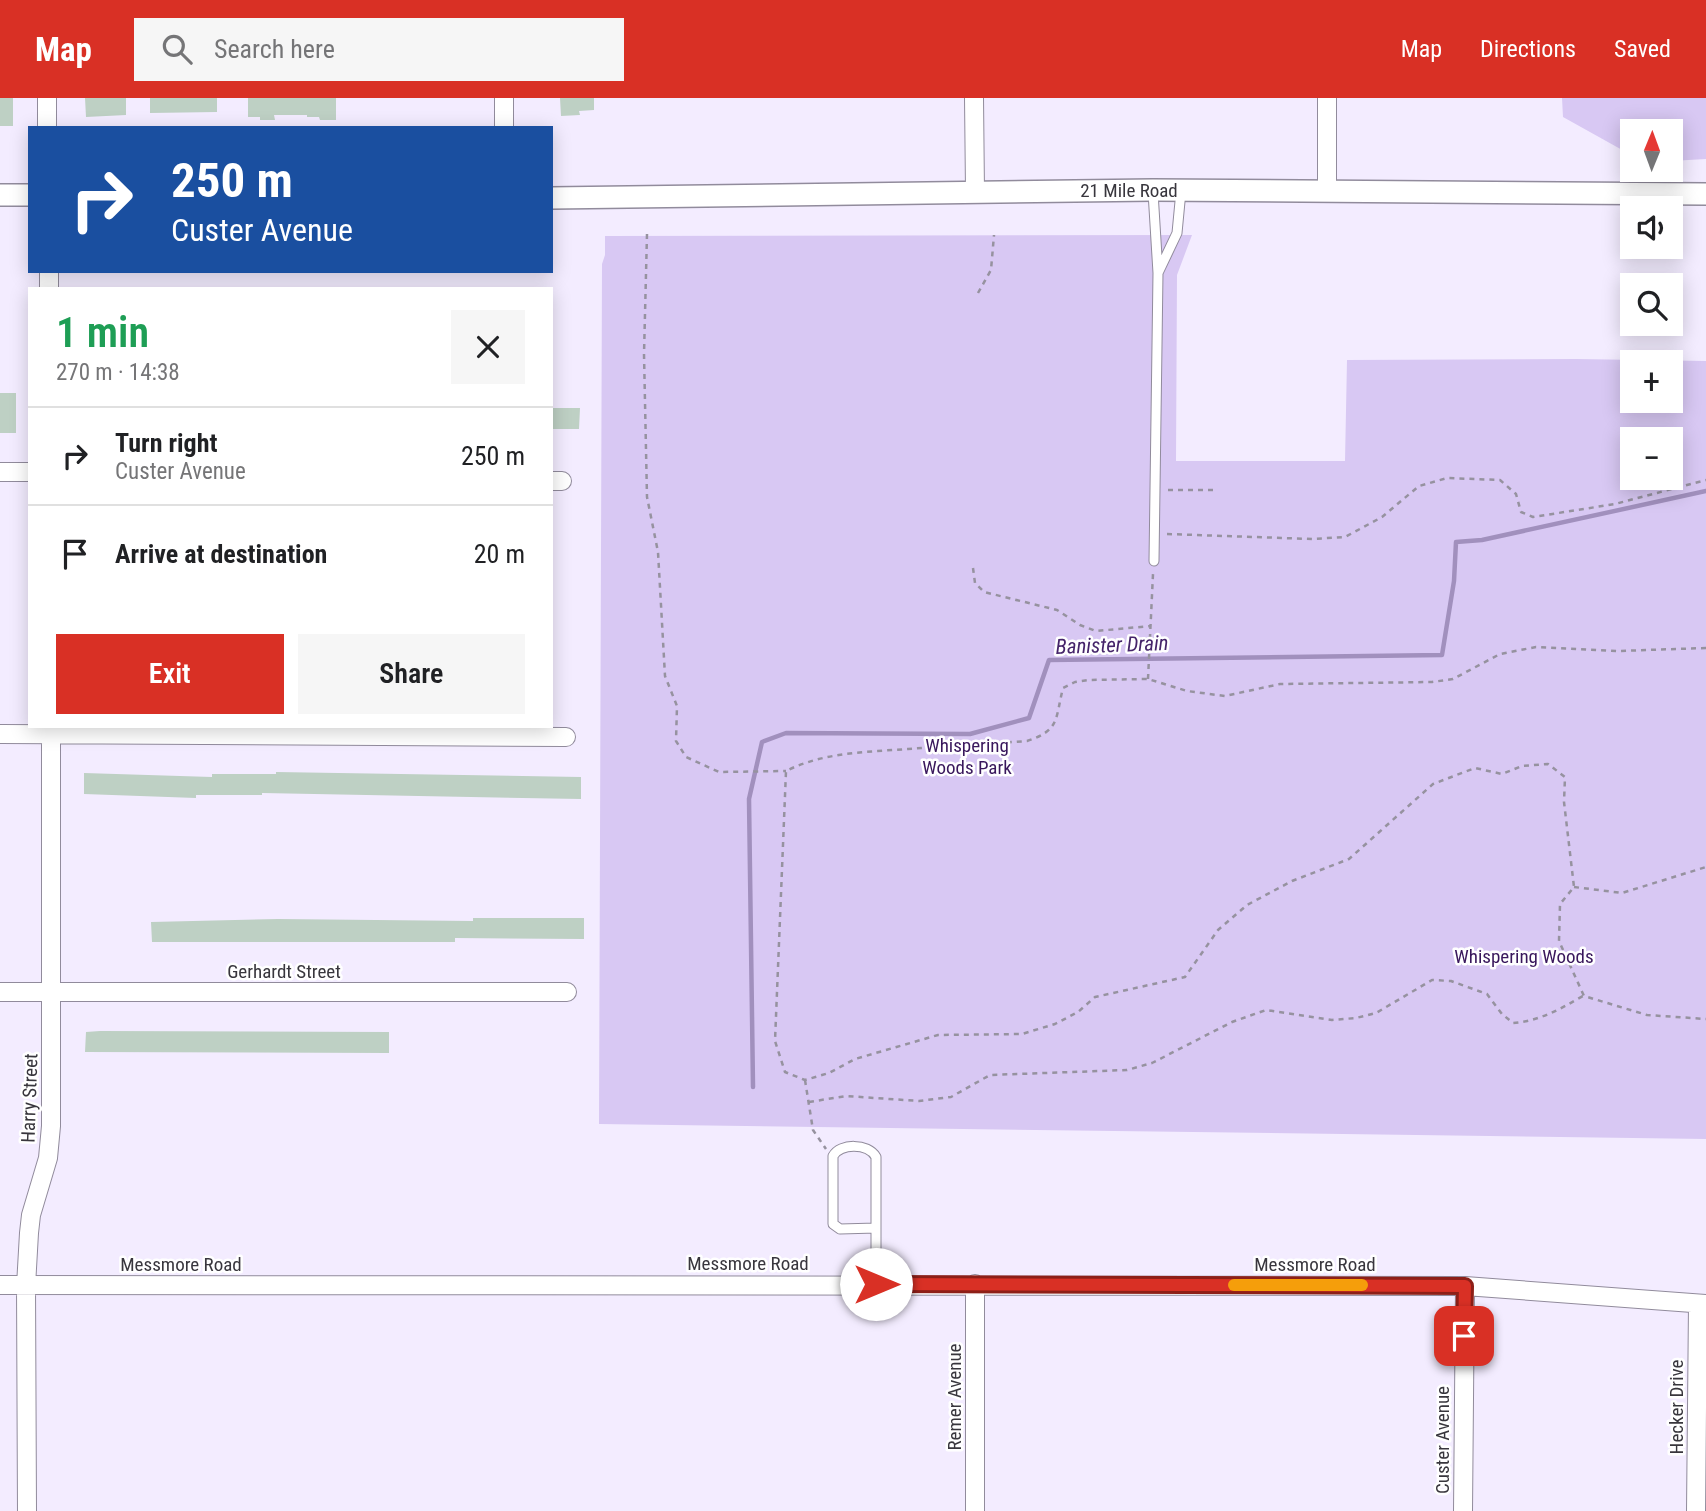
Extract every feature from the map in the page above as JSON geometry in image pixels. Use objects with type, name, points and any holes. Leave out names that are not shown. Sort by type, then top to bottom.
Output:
[{"type":"street","points":[[47,98],[47,126]]},
{"type":"street","points":[[504,98],[504,126]]},
{"type":"street","points":[[974,98],[975,191]]},
{"type":"street","points":[[1326,98],[1327,191]]},
{"type":"street","name":"21 Mile Road","points":[[553,198],[1153,190],[1706,194]]},
{"type":"street","points":[[0,195],[28,195]]},
{"type":"street","points":[[0,472],[28,472]]},
{"type":"street","points":[[0,734],[51,730],[566,737]]},
{"type":"street","name":"Harry Street","points":[[27,1511],[26,1286],[31,1215],[50,1144],[51,730]]},
{"type":"street","name":"Gerhardt Street","points":[[0,992],[567,992]]},
{"type":"street","name":"Remer Avenue","points":[[975,1284],[975,1511]]},
{"type":"street","name":"Messmore Road","points":[[0,1285],[1465,1286],[1702,1304]]},
{"type":"street","name":"Custer Avenue","points":[[1463,1511],[1465,1286]]},
{"type":"street","name":"Hecker Drive","points":[[1696,1511],[1702,1304]]},
{"type":"lane","points":[[1153,190],[1158,273],[1154,561]]},
{"type":"lane","points":[[1158,273],[1177,233],[1181,190]]},
{"type":"lane","points":[[876,1228],[840,1229],[833,1224],[833,1156],[836,1151],[866,1147],[872,1150],[876,1157],[876,1228],[876,1284]]},
{"type":"path","points":[[647,234],[644,354],[647,497],[658,552],[665,676],[677,706],[676,741],[687,757],[719,772],[786,771],[824,757],[1027,741],[1045,735],[1054,726],[1063,688],[1075,682],[1148,679],[1187,691],[1225,696],[1280,684],[1432,682],[1453,679],[1500,654],[1536,647],[1618,651],[1706,648]]},
{"type":"path","points":[[978,293],[991,270],[994,235]]},
{"type":"path","points":[[1154,533],[1312,539],[1345,537],[1382,517],[1419,486],[1447,478],[1500,480],[1516,494],[1521,512],[1532,517],[1615,504],[1706,480]]},
{"type":"path","points":[[1155,490],[1216,490]]},
{"type":"path","points":[[1148,679],[1154,561]]},
{"type":"path","points":[[973,568],[975,583],[984,592],[1056,610],[1080,625],[1096,631],[1151,626]]},
{"type":"path","points":[[786,771],[775,1041],[785,1072],[805,1080],[829,1073],[855,1059],[938,1035],[1022,1034],[1055,1024],[1078,1012],[1095,997],[1185,977],[1218,930],[1247,905],[1292,881],[1349,859],[1433,784],[1475,768],[1502,774],[1522,766],[1548,764],[1565,777],[1564,802],[1574,887],[1560,904],[1559,941],[1584,996]]},
{"type":"path","points":[[1574,887],[1622,893],[1706,867]]},
{"type":"path","points":[[809,1102],[846,1096],[919,1101],[951,1097],[989,1075],[1127,1070],[1152,1063],[1232,1022],[1266,1010],[1332,1020],[1356,1018],[1376,1013],[1433,980],[1451,981],[1487,994],[1502,1014],[1513,1023],[1530,1021],[1553,1013],[1584,996],[1647,1015],[1706,1019]]},
{"type":"path","points":[[805,1080],[813,1130],[820,1143],[833,1156]]},
{"type":"green space","points":[[1562,98],[1706,98],[1706,159],[1684,160],[1684,119],[1620,119],[1620,149],[1563,117]]},
{"type":"green space","name":"Whispering Woods Park","points":[[1192,235],[1177,275],[1176,461],[1345,461],[1347,360],[1620,360],[1620,413],[1683,413],[1683,361],[1706,361],[1706,1139],[599,1124],[602,264],[605,236]]},
{"type":"building","points":[[0,98],[13,98],[13,126],[0,126]]},
{"type":"building","points":[[85,98],[126,98],[126,115],[86,117]]},
{"type":"building","points":[[150,98],[217,98],[217,112],[150,113]]},
{"type":"building","points":[[248,98],[336,98],[336,120],[320,120],[319,117],[307,115],[274,115],[275,120],[248,117]]},
{"type":"building","points":[[560,98],[594,98],[594,110],[579,111],[580,115],[561,116]]},
{"type":"building","points":[[0,393],[16,393],[16,433],[0,433]]},
{"type":"building","points":[[553,408],[580,408],[579,429],[553,429]]},
{"type":"building","points":[[276,772],[581,777],[581,799],[262,793],[196,795],[196,798],[84,794],[84,773],[212,777],[212,774]]},
{"type":"building","points":[[473,918],[584,918],[584,939],[455,938],[455,942],[152,942],[151,922],[278,919],[473,921]]},
{"type":"building","points":[[86,1032],[389,1032],[389,1053],[85,1052]]},
{"type":"waterway","name":"Banister Drain","points":[[753,1087],[749,799],[762,742],[786,733],[970,734],[1029,718],[1049,660],[1442,655],[1454,581],[1456,542],[1482,540],[1706,491]]},
{"type":"slow traffic","points":[[1234,1285],[1362,1285]]},
{"type":"route","points":[[876,1284],[1465,1286],[1464,1336]]},
{"type":"park label","name":"Whispering Woods","points":[[1524,956]]}]
